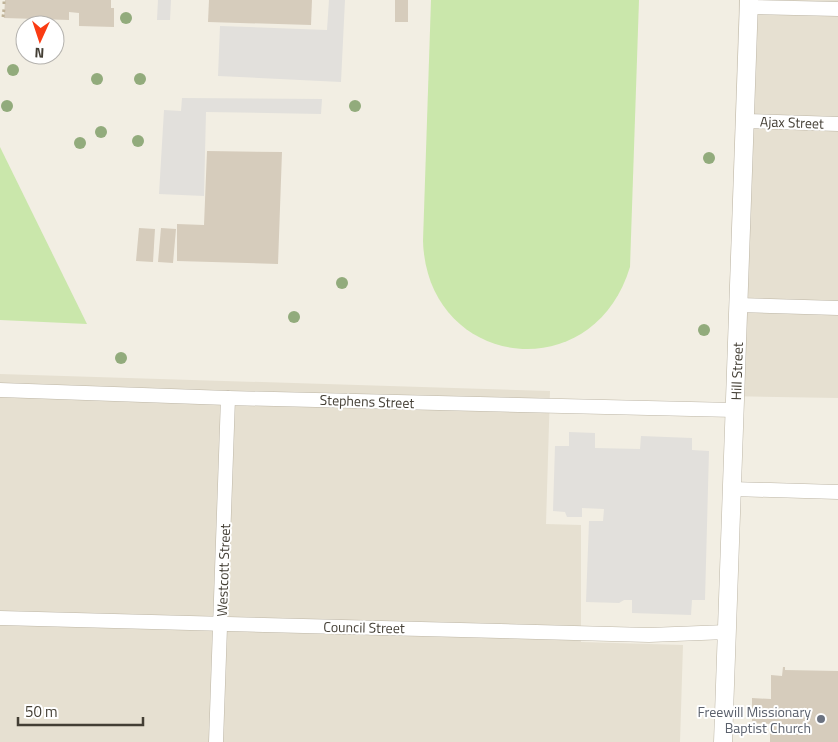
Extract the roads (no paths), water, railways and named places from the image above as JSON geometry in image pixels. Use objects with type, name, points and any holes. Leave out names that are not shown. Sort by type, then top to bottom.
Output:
[{"type":"street","points":[[749,4],[838,9]]},
{"type":"street","name":"Hill Street","points":[[723,742],[740,205],[746,121],[749,4]]},
{"type":"street","name":"Ajax Street","points":[[746,121],[838,124]]},
{"type":"street","points":[[738,305],[838,308]]},
{"type":"street","name":"Stephens Street","points":[[0,390],[228,398],[734,410]]},
{"type":"street","name":"Westcott Street","points":[[216,742],[228,398]]},
{"type":"street","points":[[732,489],[838,492]]},
{"type":"street","name":"Council Street","points":[[0,618],[640,634],[727,632]]},
{"type":"place","name":"Freewill Missionary Baptist Church","points":[[821,719]]}]
